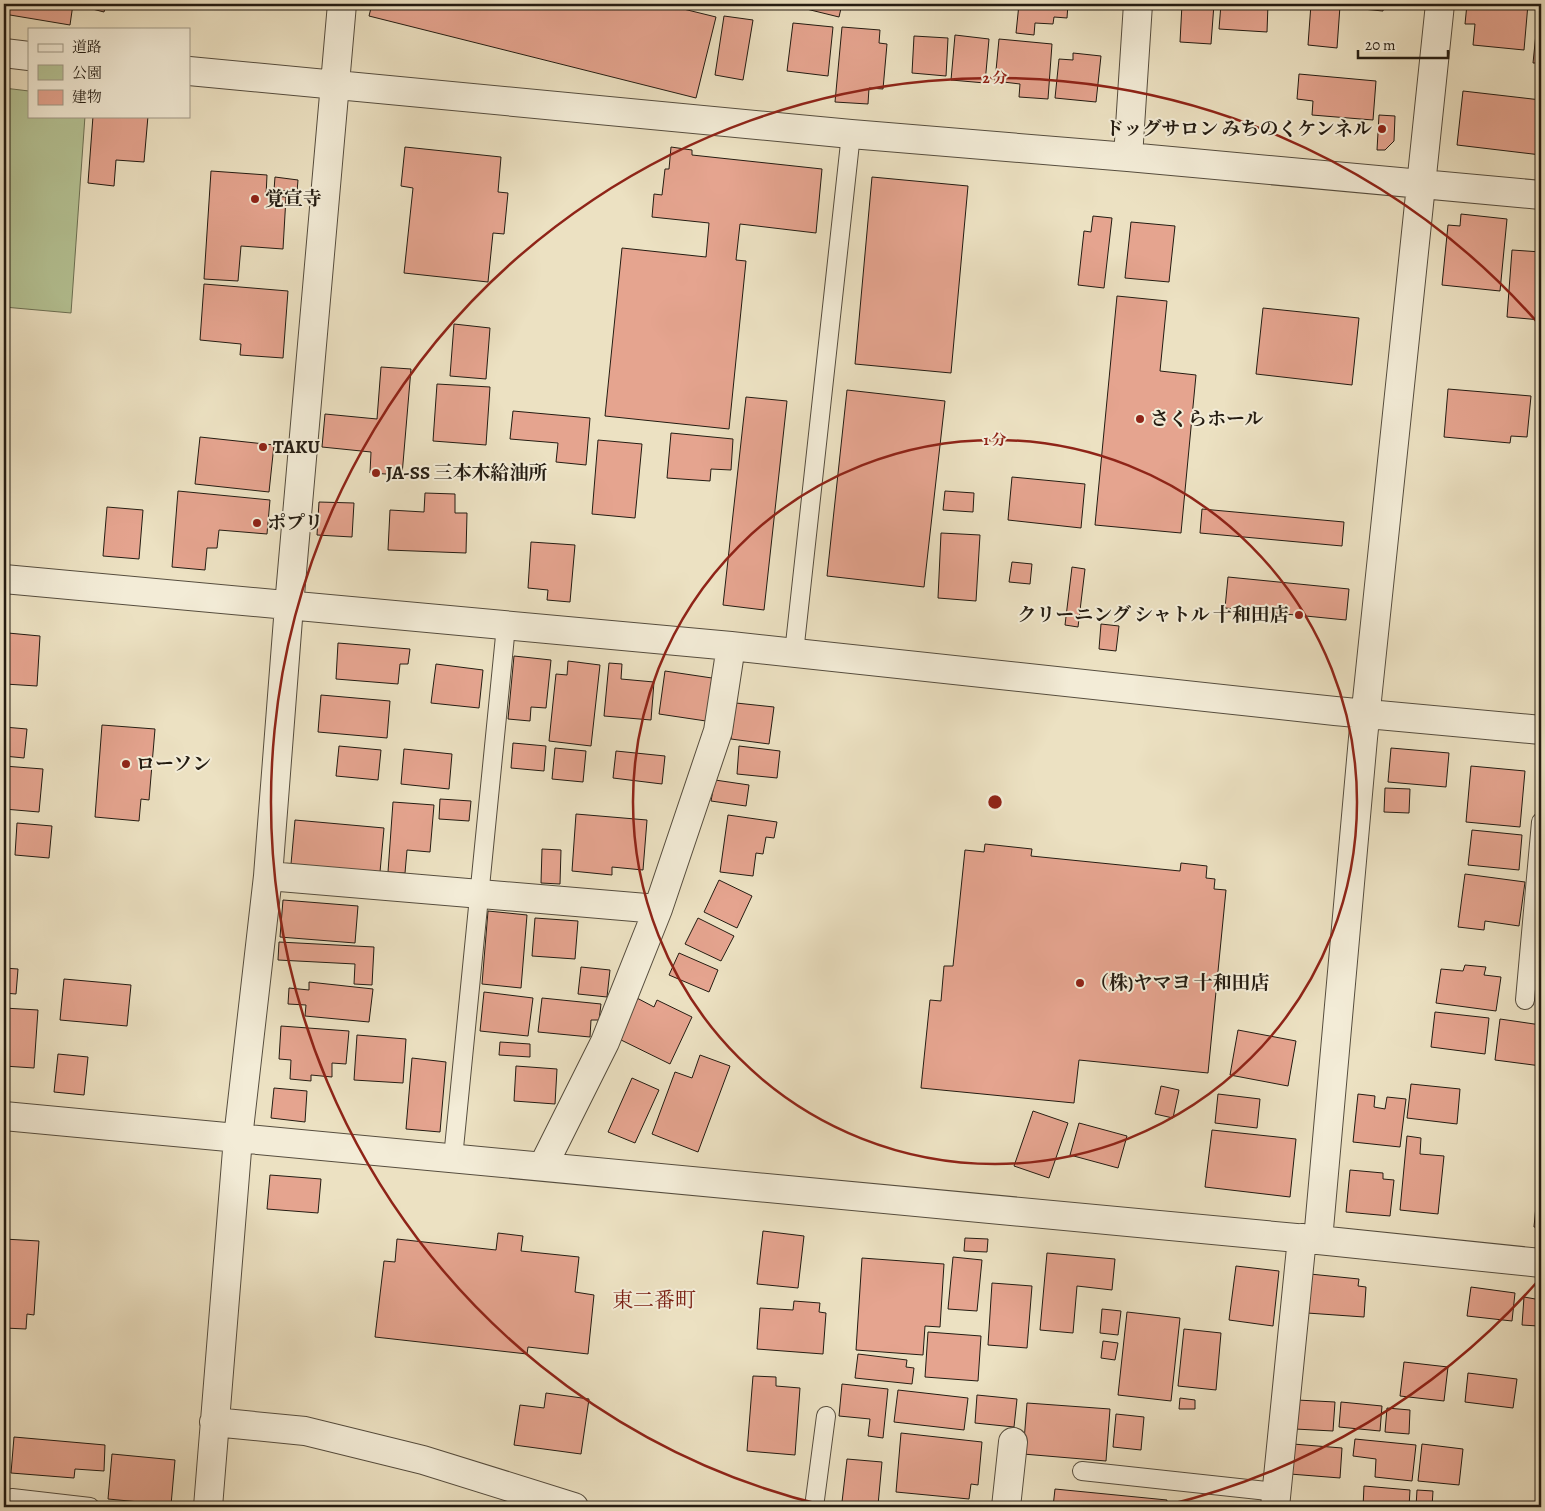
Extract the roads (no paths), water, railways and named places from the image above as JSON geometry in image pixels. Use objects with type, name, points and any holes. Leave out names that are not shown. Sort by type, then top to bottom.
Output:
[{"type":"street","points":[[208,1507],[238,1138],[268,876],[289,606],[342,4]]},
{"type":"street","points":[[1128,157],[1138,4]]},
{"type":"street","points":[[1276,1499],[1310,1239],[1440,4]]},
{"type":"street","points":[[4,53],[28,56]]},
{"type":"street","points":[[190,71],[851,134],[1541,195]]},
{"type":"street","points":[[4,579],[731,646],[1366,714],[1541,730]]},
{"type":"street","points":[[543,1166],[605,1042],[658,909],[718,731],[731,646]]},
{"type":"street","points":[[268,876],[658,909]]},
{"type":"street","points":[[4,1116],[1310,1239],[1541,1263]]},
{"type":"street","points":[[214,1422],[305,1431],[423,1460],[559,1505]]},
{"type":"street","points":[[1006,1507],[1012,1442]]},
{"type":"lane","points":[[794,653],[851,134]]},
{"type":"lane","points":[[453,1158],[506,626]]},
{"type":"lane","points":[[1525,1000],[1541,822]]},
{"type":"lane","points":[[814,1507],[826,1416]]},
{"type":"lane","points":[[1082,1471],[1276,1499]]},
{"type":"lane","points":[[11,1507],[12,1498],[90,1507]]},
{"type":"place","name":"ドッグサロン みちのくケンネル","points":[[1382,129]]},
{"type":"place","name":"覚宣寺","points":[[255,199]]},
{"type":"place","name":"さくらホール","points":[[1140,419]]},
{"type":"place","name":"TAKU","points":[[263,447]]},
{"type":"place","name":"JA-SS 三本木給油所","points":[[376,473]]},
{"type":"place","name":"ポプリ","points":[[257,523]]},
{"type":"place","name":"クリーニング シャトル 十和田店","points":[[1299,615]]},
{"type":"place","name":"ローソン","points":[[126,764]]},
{"type":"place","name":"（株)ヤマヨ 十和田店","points":[[1080,983]]},
{"type":"district","name":"東二番町","points":[[654,1300]]}]
